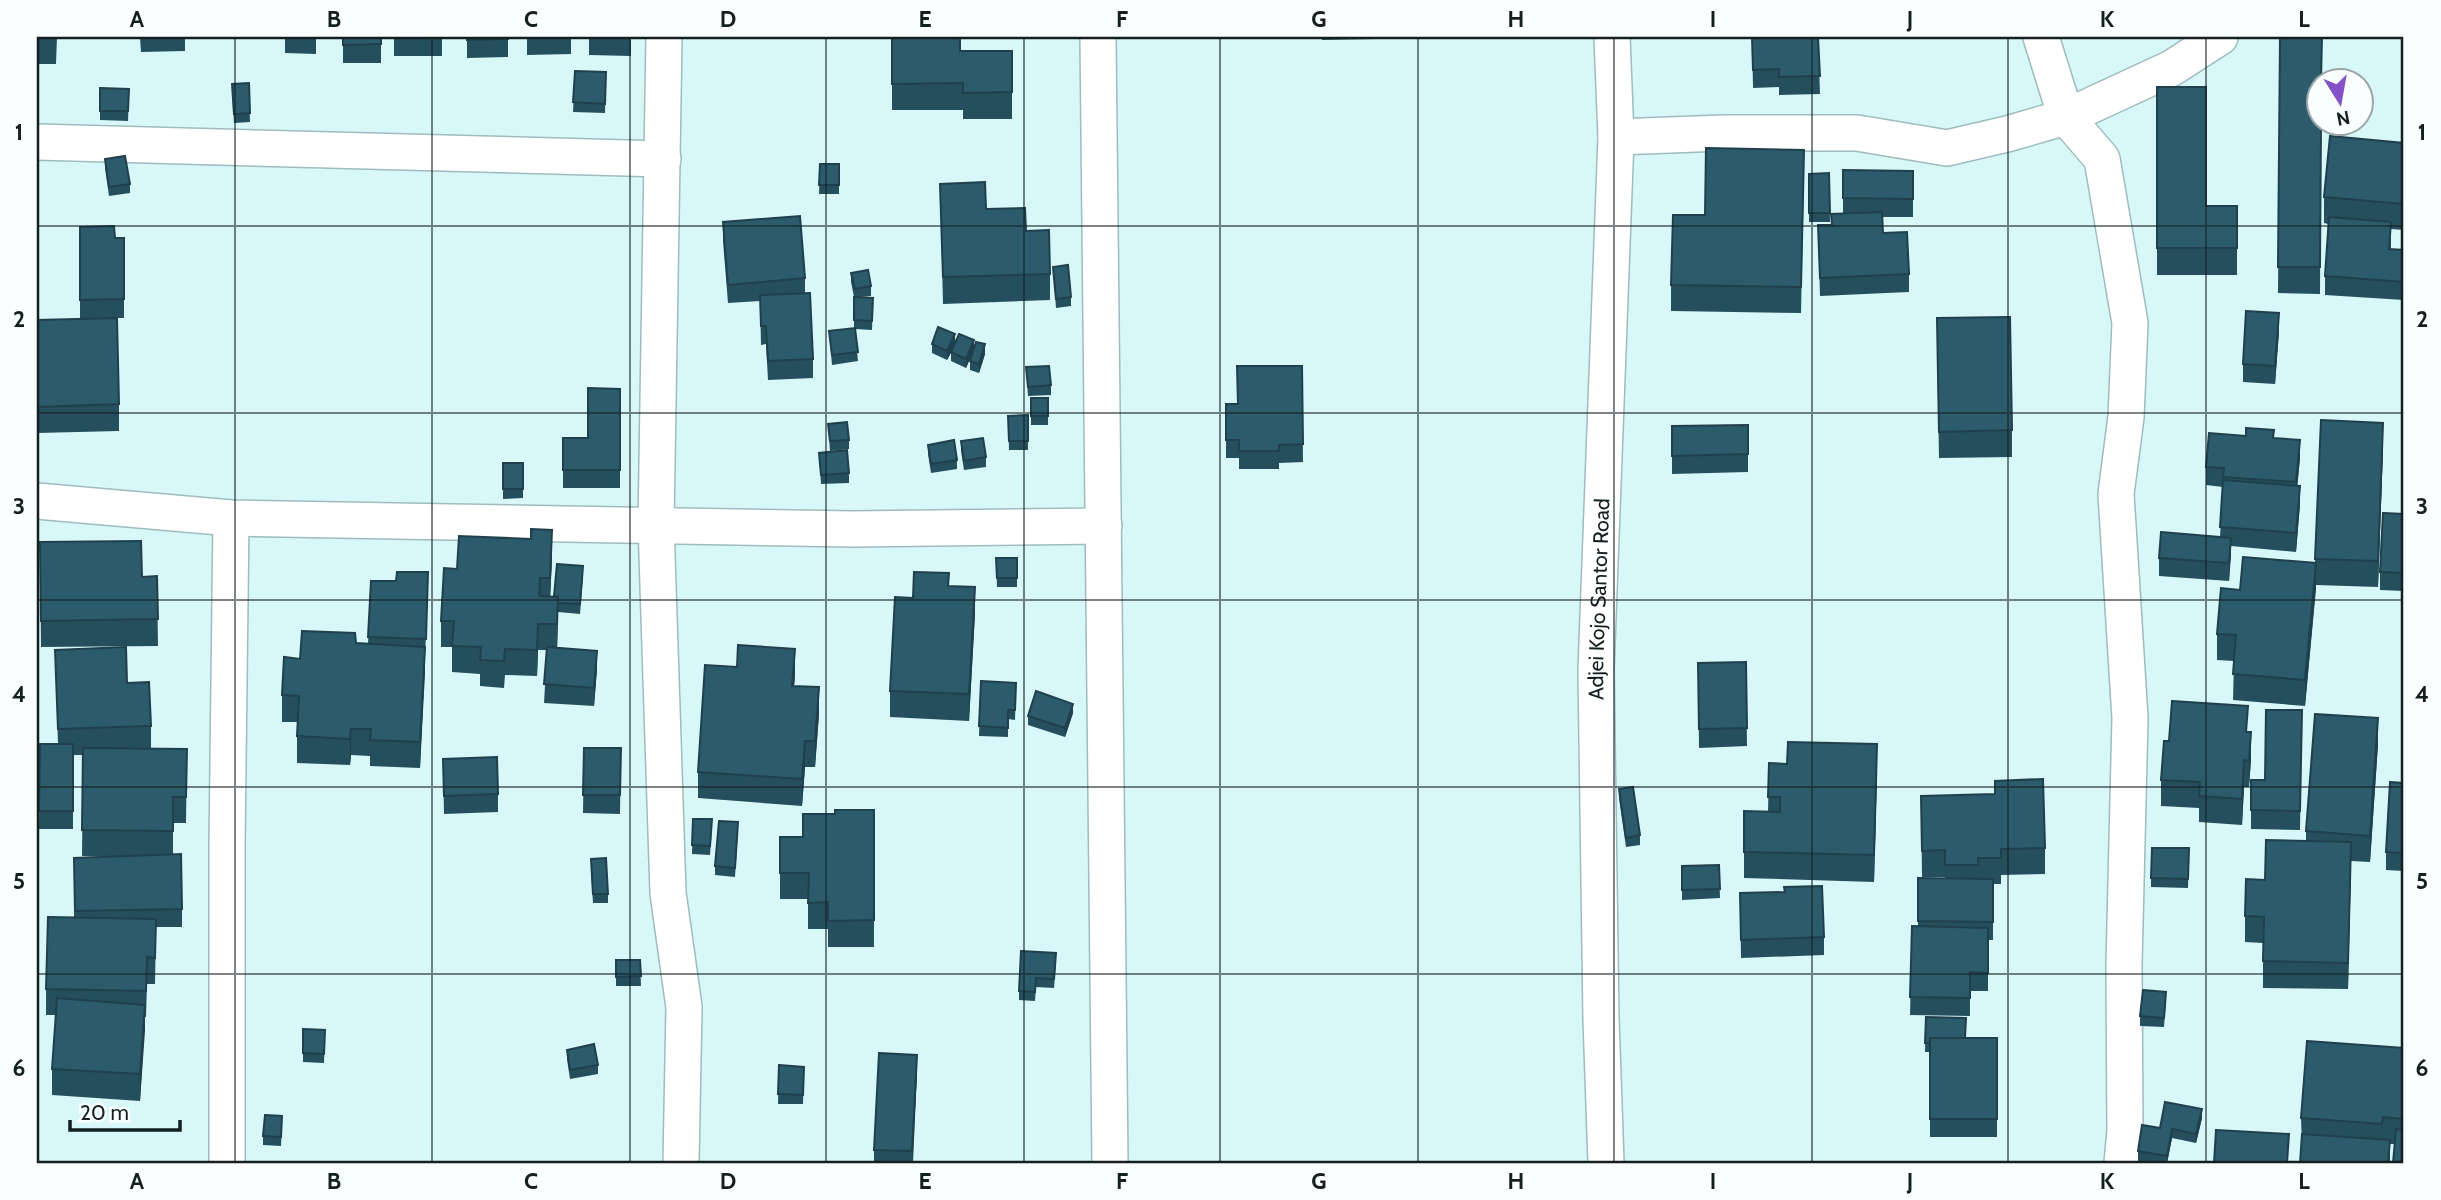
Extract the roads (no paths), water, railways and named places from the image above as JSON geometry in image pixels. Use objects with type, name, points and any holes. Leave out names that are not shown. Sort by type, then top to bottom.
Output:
[{"type":"street","points":[[664,37],[656,524],[668,893],[684,1007],[681,1163]]},
{"type":"street","points":[[1098,37],[1110,1163]]},
{"type":"street","name":"Adjei Kojo Santor Road","points":[[1606,1163],[1596,670],[1616,137],[1612,37]]},
{"type":"street","points":[[2041,37],[2066,117],[2102,159],[2130,323],[2126,417],[2116,494],[2130,718],[2124,965],[2125,1131],[2122,1163]]},
{"type":"street","points":[[1616,137],[1723,133],[1857,134],[1947,148],[2066,117],[2172,68],[2220,37]]},
{"type":"street","points":[[37,142],[663,159]]},
{"type":"street","points":[[37,501],[231,517],[852,530],[1104,526]]},
{"type":"street","points":[[227,1163],[231,517]]}]
